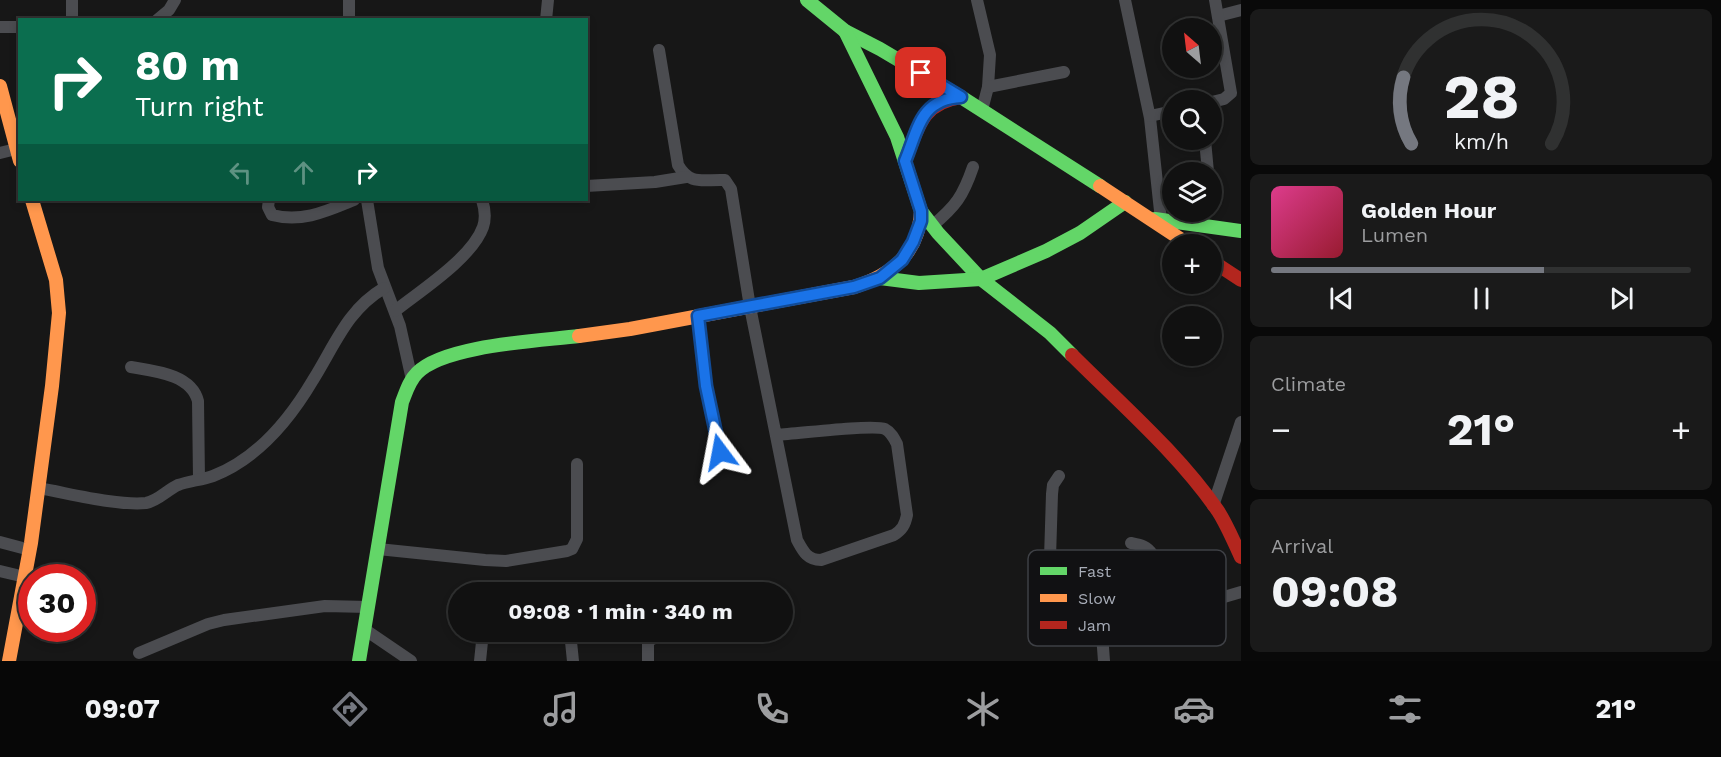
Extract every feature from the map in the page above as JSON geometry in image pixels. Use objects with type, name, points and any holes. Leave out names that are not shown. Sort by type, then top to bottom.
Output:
[{"type":"street","points":[[72,0],[72,18]]},
{"type":"street","points":[[159,18],[169,10],[175,0]]},
{"type":"street","points":[[349,0],[349,18]]},
{"type":"street","points":[[546,18],[548,0]]},
{"type":"street","points":[[807,0],[845,32],[880,49],[961,97],[1125,202],[1156,219],[1175,234]]},
{"type":"street","points":[[977,0],[990,55],[988,87],[982,110]]},
{"type":"street","points":[[1125,0],[1150,116],[1156,219]]},
{"type":"street","points":[[1215,0],[1236,78],[1231,93],[1222,99]]},
{"type":"street","points":[[1218,16],[1241,10]]},
{"type":"street","points":[[0,27],[18,27]]},
{"type":"street","points":[[359,661],[402,402],[412,380],[428,364],[447,355],[469,350],[630,330],[854,287],[880,278],[902,260],[913,242],[921,221],[921,211],[905,161],[884,108],[845,32]]},
{"type":"street","points":[[659,50],[675,154],[678,165],[686,177]]},
{"type":"street","points":[[988,87],[1064,72]]},
{"type":"street","points":[[0,86],[18,155],[0,153]]},
{"type":"street","points":[[905,161],[916,134],[918,122],[929,108],[952,97],[961,97]]},
{"type":"street","points":[[1150,116],[1162,113]]},
{"type":"street","points":[[933,226],[961,198],[973,167]]},
{"type":"street","points":[[588,186],[655,182],[686,177],[693,180],[725,180],[728,183],[731,189],[750,307],[797,540],[806,555],[813,560],[821,560],[901,531],[906,523],[907,515],[897,444],[892,434],[885,429],[864,428],[776,435]]},
{"type":"street","points":[[27,564],[59,313],[56,280],[32,201]]},
{"type":"street","points":[[269,201],[268,207],[272,215],[302,217],[321,213],[351,201]]},
{"type":"street","points":[[367,201],[374,250],[384,288],[395,311],[412,380]]},
{"type":"street","points":[[395,311],[448,271],[470,246],[482,229],[485,212],[482,201]]},
{"type":"street","points":[[880,278],[919,283],[981,279],[1046,251],[1072,237],[1125,202]]},
{"type":"street","points":[[921,211],[981,279],[1050,333],[1159,442],[1213,506],[1241,557]]},
{"type":"street","points":[[1156,219],[1162,219]]},
{"type":"street","points":[[1213,222],[1241,231]]},
{"type":"street","points":[[1222,268],[1241,280]]},
{"type":"street","points":[[38,488],[119,501],[147,503],[176,486],[212,476],[230,468],[265,442],[283,423],[312,382],[349,319],[370,296],[384,288]]},
{"type":"street","points":[[698,316],[706,386],[720,452]]},
{"type":"street","points":[[131,367],[167,375],[189,384],[196,393],[199,479]]},
{"type":"street","points":[[1213,506],[1241,422]]},
{"type":"street","points":[[378,549],[484,561],[506,561],[572,549],[577,539],[577,464]]},
{"type":"street","points":[[1050,550],[1053,485],[1059,476]]},
{"type":"street","points":[[0,542],[30,550]]},
{"type":"street","points":[[1131,543],[1143,546],[1148,550]]},
{"type":"street","points":[[0,572],[18,576]]},
{"type":"street","points":[[1226,596],[1241,592]]},
{"type":"street","points":[[139,653],[208,624],[224,620],[325,606],[368,607]]},
{"type":"street","points":[[9,661],[18,614]]},
{"type":"street","points":[[364,629],[411,661]]},
{"type":"street","points":[[480,661],[482,642]]},
{"type":"street","points":[[571,642],[573,661]]},
{"type":"street","points":[[648,642],[648,661]]},
{"type":"street","points":[[1103,646],[1104,661]]},
{"type":"traffic: fast","points":[[807,0],[845,31],[961,97],[1100,186]]},
{"type":"traffic: fast","points":[[845,31],[897,137],[921,211],[938,233],[981,279],[1050,333],[1072,355]]},
{"type":"traffic: fast","points":[[880,278],[919,283],[981,279],[1046,251],[1080,233],[1125,202]]},
{"type":"traffic: fast","points":[[1155,219],[1241,231]]},
{"type":"traffic: fast","points":[[359,661],[402,402],[412,380],[417,373],[430,364],[470,350],[579,336]]},
{"type":"traffic: slow","points":[[0,86],[18,154]]},
{"type":"traffic: slow","points":[[1100,186],[1173,234]]},
{"type":"traffic: slow","points":[[9,661],[31,543],[52,386],[59,313],[56,280],[32,201]]},
{"type":"traffic: slow","points":[[579,336],[630,329],[854,287],[868,282],[891,269],[909,250],[915,239],[921,211]]},
{"type":"traffic: jam","points":[[905,161],[918,128],[929,111],[948,100],[961,97]]},
{"type":"traffic: jam","points":[[1222,268],[1241,280]]},
{"type":"traffic: jam","points":[[1072,355],[1186,469],[1218,511],[1241,557]]},
{"type":"route","points":[[720,452],[702,362],[698,316],[854,287],[880,278],[902,260],[913,242],[921,221],[921,211],[905,161],[916,134],[918,122],[929,108],[952,97],[961,97],[921,73]]}]
